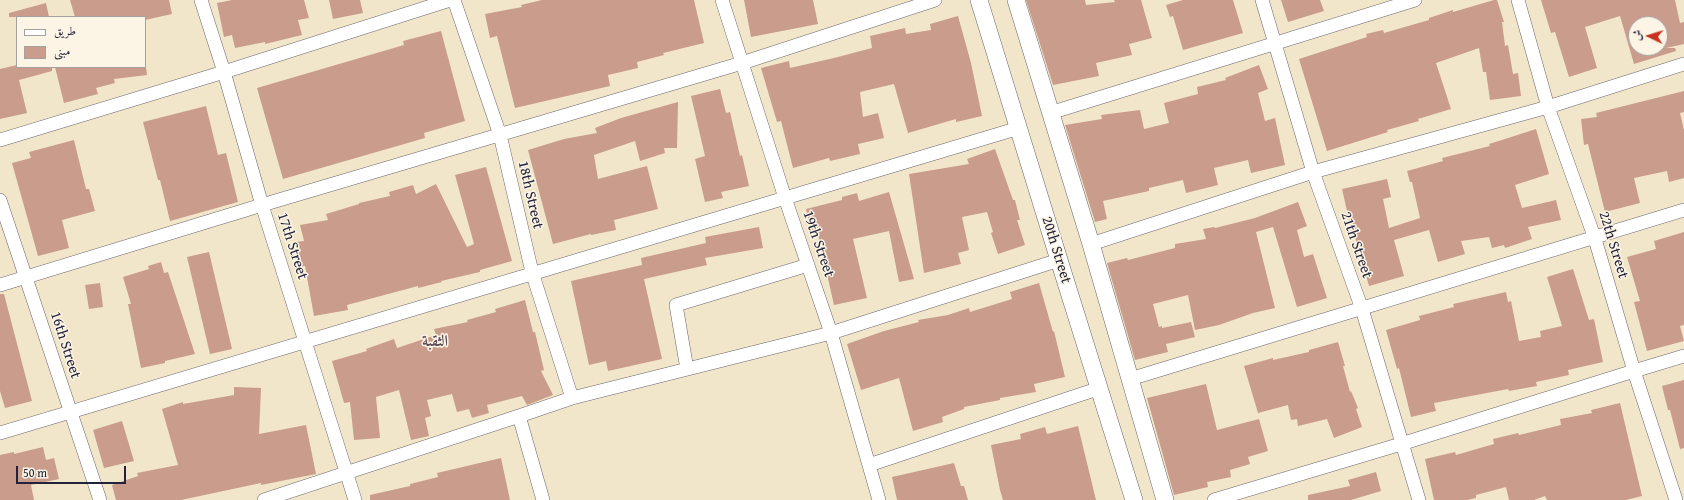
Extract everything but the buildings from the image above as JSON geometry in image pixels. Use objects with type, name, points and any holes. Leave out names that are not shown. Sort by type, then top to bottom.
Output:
[{"type":"street","name":"17th Street","points":[[201,0],[224,72],[262,205],[355,500]]},
{"type":"street","points":[[0,140],[224,72],[450,0]]},
{"type":"street","name":"18th Street","points":[[454,0],[500,135],[532,272],[572,398]]},
{"type":"street","name":"19th Street","points":[[722,0],[785,198],[831,333],[879,500]]},
{"type":"street","points":[[0,285],[262,205],[742,62],[935,0]]},
{"type":"street","name":"20th Street","points":[[979,0],[1134,500]]},
{"type":"street","points":[[1016,0],[1090,244],[1165,500]]},
{"type":"street","name":"21th Street","points":[[1262,0],[1314,172],[1362,309],[1401,444],[1419,500]]},
{"type":"street","points":[[1050,113],[1416,0]]},
{"type":"street","name":"22th Street","points":[[1518,0],[1548,107],[1595,239],[1634,370],[1676,500]]},
{"type":"street","points":[[1090,244],[1314,172],[1548,107],[1684,64]]},
{"type":"street","points":[[0,433],[532,272],[1019,128]]},
{"type":"street","name":"16th Street","points":[[0,200],[100,500]]},
{"type":"street","points":[[1130,379],[1595,239],[1684,210]]},
{"type":"street","points":[[264,500],[572,398],[831,333],[1059,260]]},
{"type":"street","points":[[687,369],[676,305],[808,265]]},
{"type":"street","points":[[1214,500],[1401,444],[1634,370],[1684,356]]},
{"type":"street","points":[[869,465],[1100,388]]},
{"type":"street","points":[[519,416],[543,500]]},
{"type":"district","name":"الثقبة","points":[[435,342]]}]
